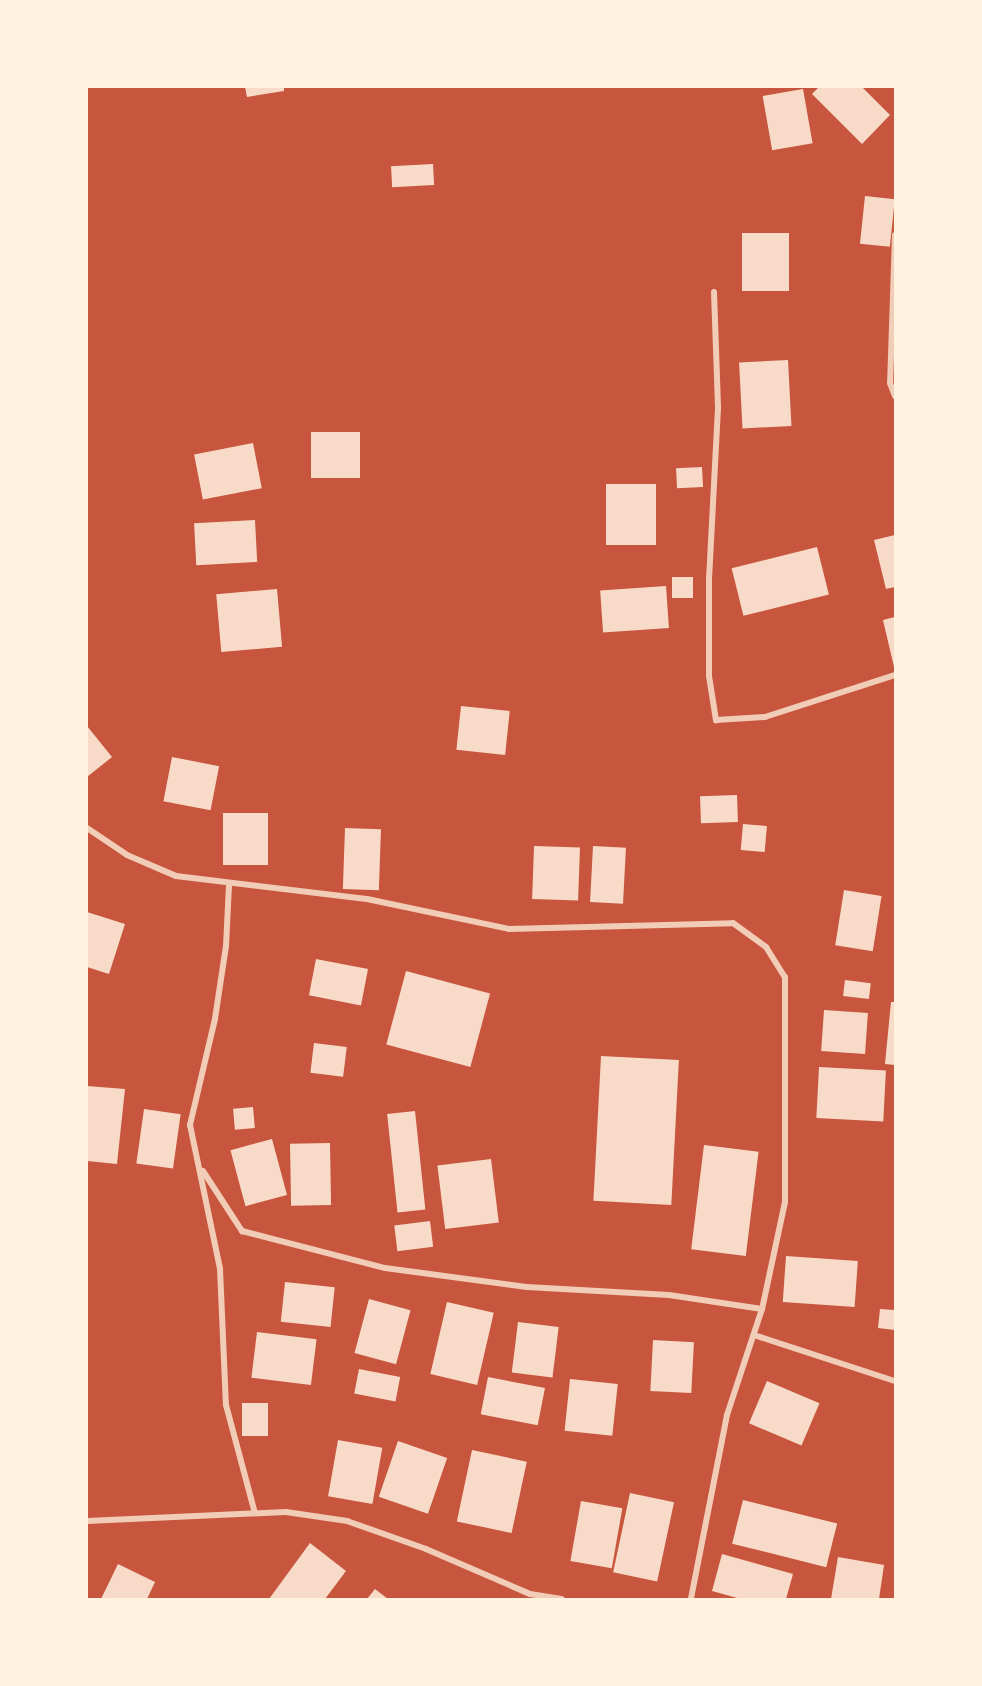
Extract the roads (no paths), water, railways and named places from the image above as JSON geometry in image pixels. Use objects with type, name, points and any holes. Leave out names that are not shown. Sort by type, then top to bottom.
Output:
[{"type":"street","points":[[895,236],[890,383],[895,396]]},
{"type":"street","points":[[714,292],[718,408],[709,577],[709,676],[716,720],[765,717],[895,675]]},
{"type":"street","points":[[87,828],[127,855],[176,876],[229,885],[367,899],[509,929],[733,923],[766,947],[785,977],[788,1073],[784,1202],[762,1309],[727,1415],[691,1599]]},
{"type":"street","points":[[229,885],[226,946],[215,1019],[190,1125],[220,1269],[226,1405],[255,1513]]},
{"type":"street","points":[[200,1166],[242,1232],[385,1268],[527,1287],[669,1295],[762,1309]]},
{"type":"street","points":[[754,1335],[895,1381]]},
{"type":"street","points":[[87,1521],[286,1512],[347,1521],[426,1549],[528,1597],[562,1599]]}]
